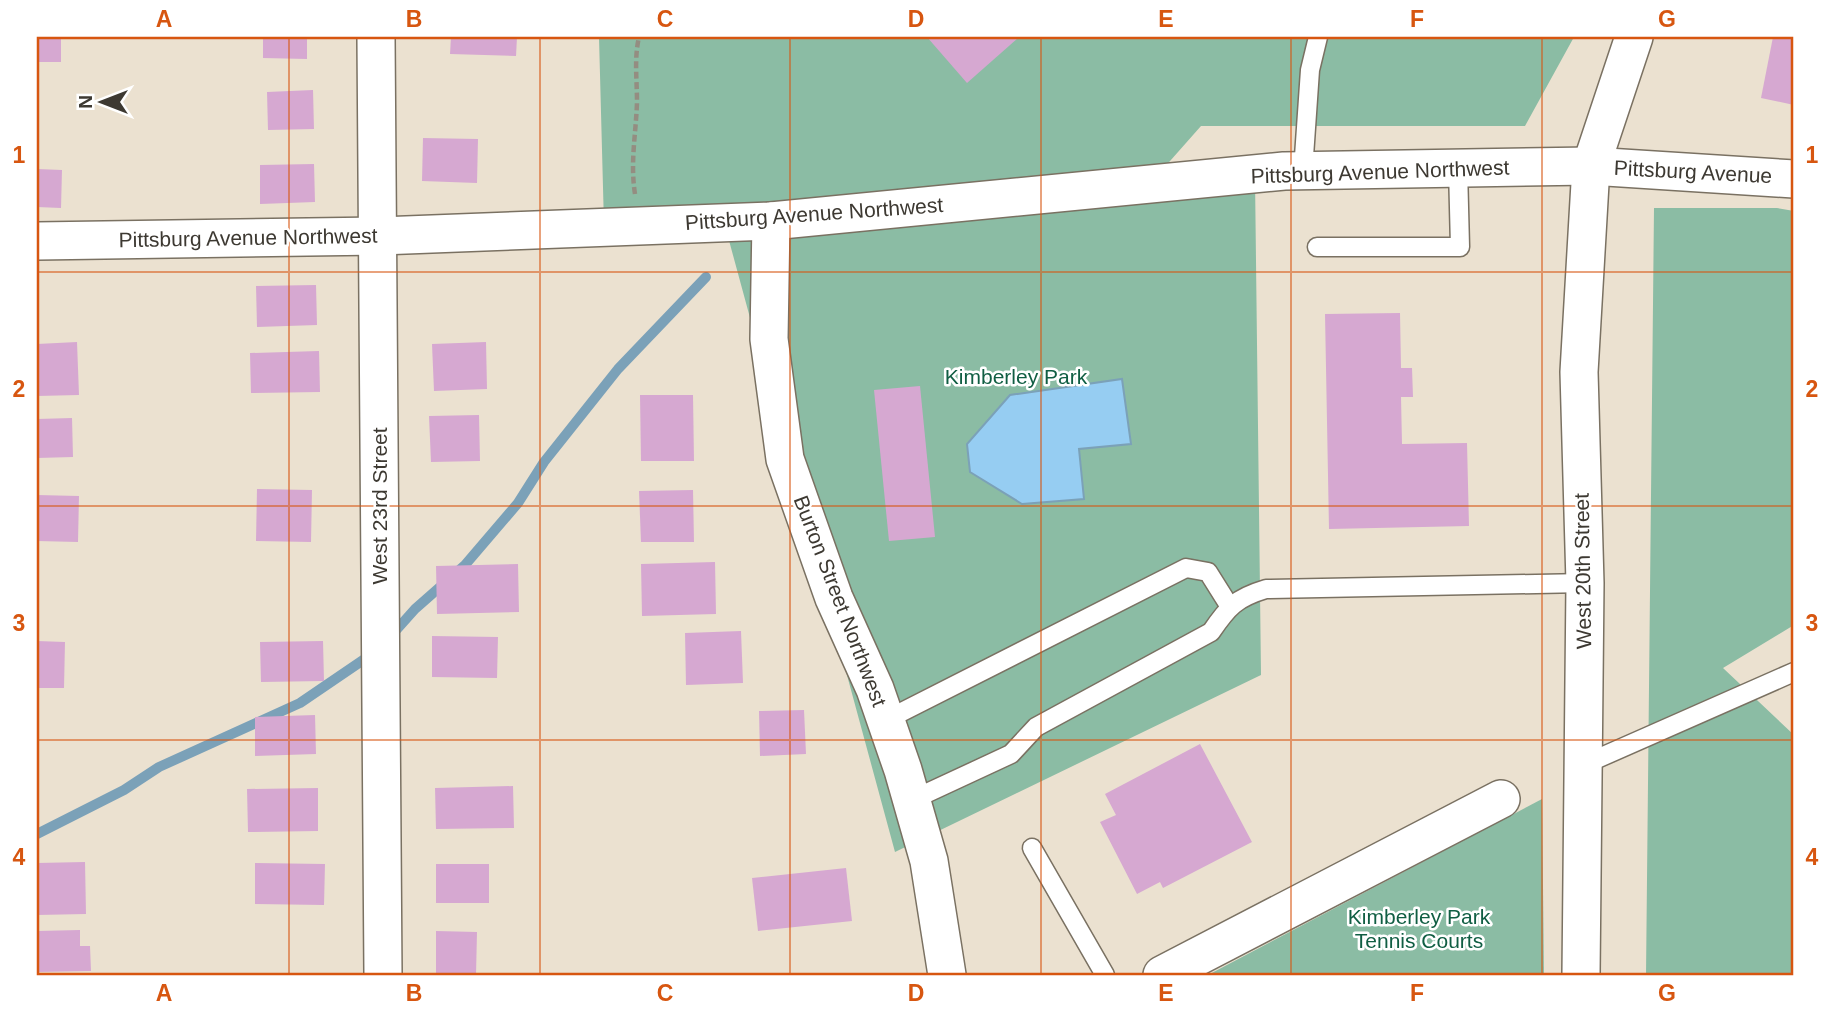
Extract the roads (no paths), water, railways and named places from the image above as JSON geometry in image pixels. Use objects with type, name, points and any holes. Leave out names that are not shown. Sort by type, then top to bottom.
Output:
[{"type":"street","name":"West 23rd Street","points":[[376,37],[380,236],[383,975]]},
{"type":"street","name":"West 20th Street","points":[[1581,975],[1585,583],[1579,372],[1591,166],[1634,37]]},
{"type":"street","name":"Pittsburg Avenue Northwest","points":[[37,241],[380,236],[771,221],[1303,171],[1591,166]]},
{"type":"street","name":"Pittsburg Avenue","points":[[1591,166],[1794,179]]},
{"type":"street","name":"Burton Street Northwest","points":[[771,221],[769,339],[785,459],[834,597],[886,720],[912,800],[929,861],[947,975]]},
{"type":"street","points":[[1162,975],[1501,799]]},
{"type":"lane","points":[[1303,171],[1310,71],[1318,37]]},
{"type":"lane","points":[[1317,247],[1460,247],[1458,168]]},
{"type":"lane","points":[[886,720],[1186,569],[1208,572],[1230,607]]},
{"type":"lane","points":[[912,800],[1011,754],[1036,727],[1210,632],[1242,596],[1266,589],[1585,583]]},
{"type":"lane","points":[[1583,765],[1793,675]]},
{"type":"lane","points":[[1032,849],[1105,975]]},
{"type":"water","points":[[1122,379],[1131,444],[1079,449],[1084,499],[1022,504],[970,472],[967,444],[1010,395]]},
{"type":"waterway","points":[[390,637],[415,609],[465,565],[518,503],[544,462],[618,369],[706,277]]},
{"type":"waterway","points":[[37,834],[124,790],[159,767],[300,703],[372,654]]},
{"type":"park label","name":"Kimberley Park","points":[[1016,377]]},
{"type":"park label","name":"Kimberley Park Tennis Courts","points":[[1419,929]]}]
